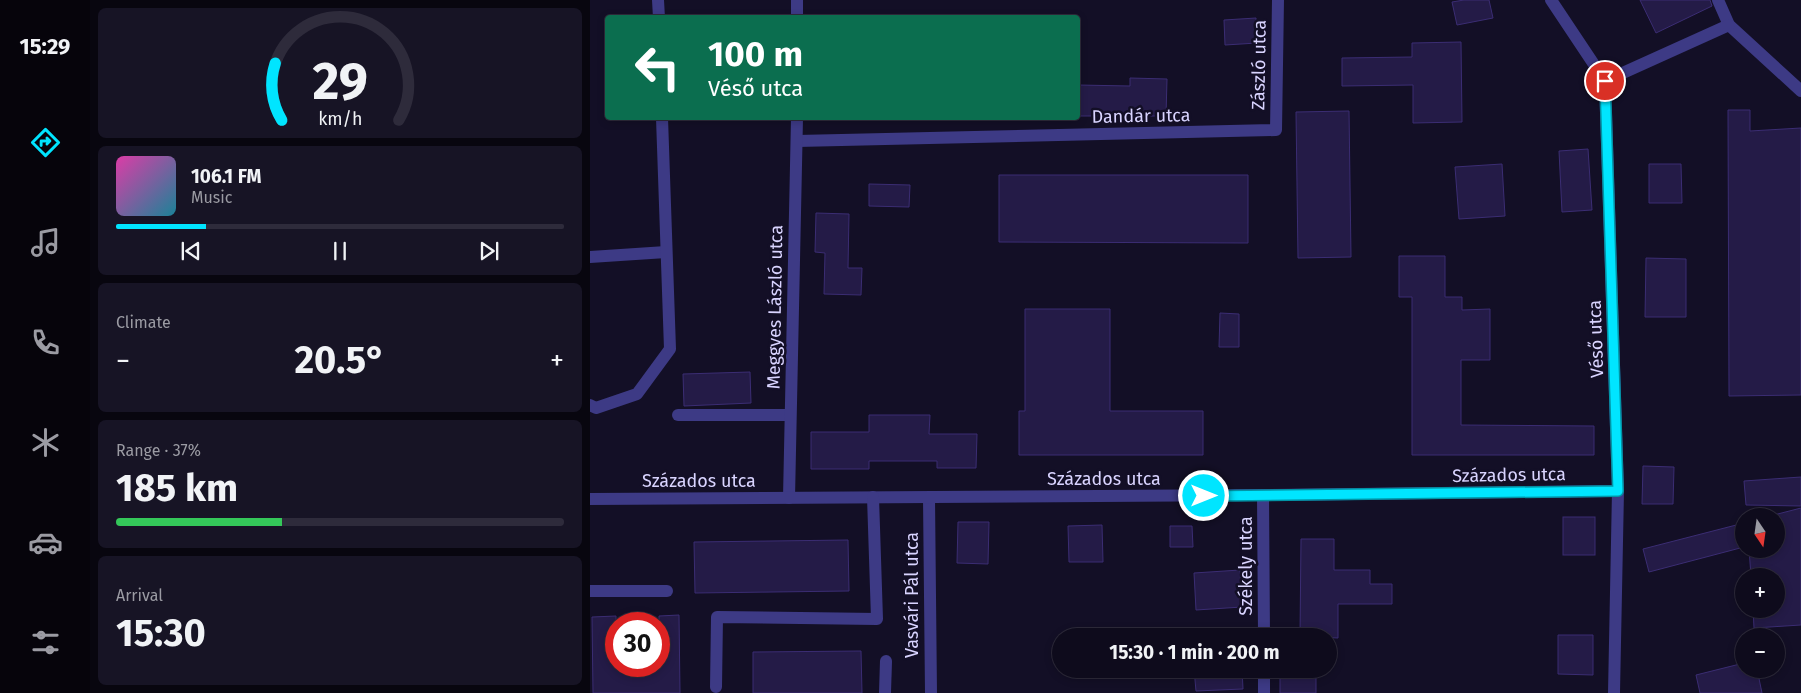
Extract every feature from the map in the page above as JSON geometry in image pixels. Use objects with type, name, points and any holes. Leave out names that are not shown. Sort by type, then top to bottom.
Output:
[{"type":"street","points":[[658,0],[659,15]]},
{"type":"street","points":[[797,0],[797,15]]},
{"type":"street","name":"Zászló utca","points":[[1276,130],[1278,0]]},
{"type":"street","points":[[1551,0],[1605,81],[1729,25]]},
{"type":"street","points":[[1718,0],[1729,25],[1801,91]]},
{"type":"street","name":"Véső utca","points":[[1605,81],[1618,491],[1614,693]]},
{"type":"street","points":[[590,405],[596,408],[637,394],[670,349],[662,120]]},
{"type":"street","name":"Meggyes László utca","points":[[789,498],[797,120]]},
{"type":"street","name":"Dandár utca","points":[[797,141],[1276,130]]},
{"type":"street","points":[[590,257],[666,252]]},
{"type":"street","points":[[678,415],[790,415]]},
{"type":"street","name":"Százados utca","points":[[590,499],[929,498],[1618,491]]},
{"type":"street","name":"Székely utca","points":[[1263,495],[1264,628]]},
{"type":"street","points":[[716,687],[717,617],[877,619],[873,498]]},
{"type":"street","name":"Vasvári Pál utca","points":[[929,498],[930,693]]},
{"type":"street","points":[[590,591],[667,591]]},
{"type":"street","points":[[885,693],[886,662]]},
{"type":"street","points":[[1264,678],[1264,693]]},
{"type":"building","points":[[1489,0],[1493,18],[1457,25],[1452,2]]},
{"type":"building","points":[[1640,0],[1710,0],[1712,6],[1656,33]]},
{"type":"building","points":[[1256,18],[1257,43],[1225,45],[1224,20]]},
{"type":"building","points":[[1461,42],[1462,122],[1413,123],[1413,85],[1342,86],[1342,58],[1412,57],[1412,43]]},
{"type":"building","points":[[1130,78],[1167,79],[1166,116],[1080,116],[1080,85],[1130,86]]},
{"type":"building","points":[[1728,110],[1750,110],[1750,131],[1801,128],[1801,395],[1729,396]]},
{"type":"building","points":[[1349,111],[1351,257],[1298,258],[1296,112]]},
{"type":"building","points":[[1588,149],[1592,210],[1562,212],[1559,151]]},
{"type":"building","points":[[1502,164],[1505,216],[1459,219],[1455,167]]},
{"type":"building","points":[[1649,164],[1681,164],[1682,203],[1649,203]]},
{"type":"building","points":[[999,175],[1248,175],[1248,243],[999,242]]},
{"type":"building","points":[[869,184],[910,185],[909,207],[869,206]]},
{"type":"building","points":[[816,213],[849,214],[848,268],[862,268],[861,295],[824,294],[825,253],[815,252]]},
{"type":"building","points":[[1399,256],[1445,256],[1445,297],[1462,297],[1462,310],[1490,309],[1490,360],[1461,360],[1461,425],[1594,426],[1594,455],[1412,455],[1412,297],[1399,297]]},
{"type":"building","points":[[1646,258],[1686,259],[1686,317],[1645,317]]},
{"type":"building","points":[[1025,309],[1110,309],[1110,411],[1203,411],[1203,455],[1019,455],[1019,411],[1025,411]]},
{"type":"building","points":[[1220,313],[1239,314],[1239,347],[1219,347]]},
{"type":"building","points":[[750,372],[751,403],[684,406],[683,374]]},
{"type":"building","points":[[869,415],[930,415],[929,434],[977,434],[976,468],[937,468],[937,461],[869,461],[869,469],[811,469],[811,432],[869,432]]},
{"type":"building","points":[[1643,466],[1674,467],[1673,504],[1642,504]]},
{"type":"building","points":[[1801,477],[1801,506],[1746,505],[1744,481]]},
{"type":"building","points":[[1801,508],[1801,625],[1754,628],[1753,618],[1785,618],[1785,568],[1750,568],[1750,558],[1785,558],[1785,512]]},
{"type":"building","points":[[1563,517],[1595,517],[1595,555],[1563,555]]},
{"type":"building","points":[[958,522],[989,522],[988,564],[957,563]]},
{"type":"building","points":[[1102,525],[1103,562],[1069,562],[1068,526]]},
{"type":"building","points":[[1735,525],[1735,549],[1649,572],[1643,549]]},
{"type":"building","points":[[1170,526],[1192,526],[1193,547],[1170,547]]},
{"type":"building","points":[[1301,539],[1334,539],[1334,570],[1370,570],[1370,584],[1392,584],[1392,604],[1338,604],[1338,638],[1337,628],[1300,628]]},
{"type":"building","points":[[848,540],[849,591],[695,593],[694,542]]},
{"type":"building","points":[[1240,570],[1242,607],[1196,610],[1194,573]]},
{"type":"building","points":[[670,615],[679,615],[680,693],[593,693],[592,617],[605,616],[605,677],[670,677]]},
{"type":"building","points":[[1558,635],[1593,635],[1593,675],[1558,674]]},
{"type":"building","points":[[861,651],[862,693],[753,693],[753,652]]},
{"type":"building","points":[[1735,665],[1735,678],[1759,678],[1762,693],[1700,693],[1696,675]]},
{"type":"building","points":[[1195,678],[1242,678],[1243,689],[1196,691]]},
{"type":"building","points":[[1280,678],[1316,678],[1316,693],[1280,693]]},
{"type":"route","points":[[1204,496],[1618,491],[1605,81]]}]
